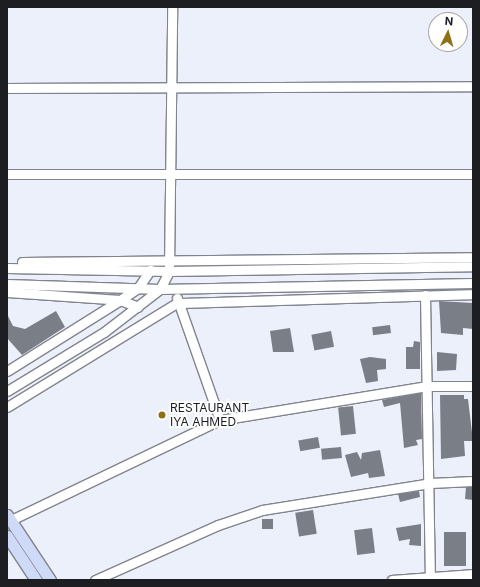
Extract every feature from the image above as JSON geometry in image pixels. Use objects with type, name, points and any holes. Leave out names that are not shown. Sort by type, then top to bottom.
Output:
[{"type":"main road","points":[[9,517],[50,580]]},
{"type":"main road","points":[[7,536],[36,580]]},
{"type":"street","points":[[7,391],[104,332],[138,307],[160,289],[169,271],[167,175],[173,89],[172,7]]},
{"type":"street","points":[[7,88],[173,89],[473,86]]},
{"type":"street","points":[[7,174],[473,174]]},
{"type":"street","points":[[7,262],[473,257]]},
{"type":"street","points":[[7,268],[169,271],[473,266]]},
{"type":"street","points":[[7,371],[138,288],[150,270]]},
{"type":"street","points":[[7,284],[177,289],[473,283]]},
{"type":"street","points":[[177,289],[177,303],[220,420]]},
{"type":"street","points":[[7,292],[120,300],[138,307]]},
{"type":"street","points":[[7,407],[177,303],[473,294]]},
{"type":"street","points":[[425,295],[430,483],[430,578]]},
{"type":"street","points":[[9,517],[220,420],[427,386],[473,386]]},
{"type":"street","points":[[95,580],[239,516],[286,504],[430,483],[473,481]]},
{"type":"street","points":[[392,580],[473,574]]},
{"type":"building","points":[[439,301],[473,303],[473,329],[463,328],[463,335],[441,333]]},
{"type":"building","points":[[56,311],[65,327],[22,355],[7,338],[7,314],[13,326],[25,329]]},
{"type":"building","points":[[390,325],[391,333],[373,335],[372,327]]},
{"type":"building","points":[[290,328],[294,352],[273,352],[270,331]]},
{"type":"building","points":[[331,331],[334,347],[314,351],[311,335]]},
{"type":"building","points":[[414,341],[420,342],[420,369],[406,369],[406,347],[413,347]]},
{"type":"building","points":[[437,352],[457,354],[456,370],[437,371]]},
{"type":"building","points":[[370,357],[386,359],[386,369],[377,370],[378,381],[366,383],[360,359]]},
{"type":"building","points":[[421,393],[422,439],[416,440],[418,445],[404,448],[400,403],[384,407],[382,400]]},
{"type":"building","points":[[440,395],[464,395],[464,399],[468,399],[473,441],[464,441],[465,456],[441,459]]},
{"type":"building","points":[[353,406],[356,434],[341,435],[338,408]]},
{"type":"building","points":[[318,437],[320,448],[300,451],[298,440]]},
{"type":"building","points":[[341,447],[342,458],[322,460],[321,449]]},
{"type":"building","points":[[380,450],[385,476],[369,478],[368,473],[351,477],[345,455],[357,452],[361,460],[362,453]]},
{"type":"building","points":[[466,487],[473,487],[473,500],[465,499]]},
{"type":"building","points":[[419,491],[420,497],[400,502],[398,494]]},
{"type":"building","points":[[313,510],[317,534],[299,537],[295,513]]},
{"type":"building","points":[[262,519],[273,519],[273,529],[262,529]]},
{"type":"building","points":[[421,524],[421,546],[409,545],[410,539],[399,541],[396,528]]},
{"type":"building","points":[[372,528],[375,553],[357,555],[354,530]]},
{"type":"building","points":[[444,532],[466,532],[466,566],[444,566]]},
{"type":"place","name":"RESTAURANT IYA AHMED","points":[[162,415]]}]
